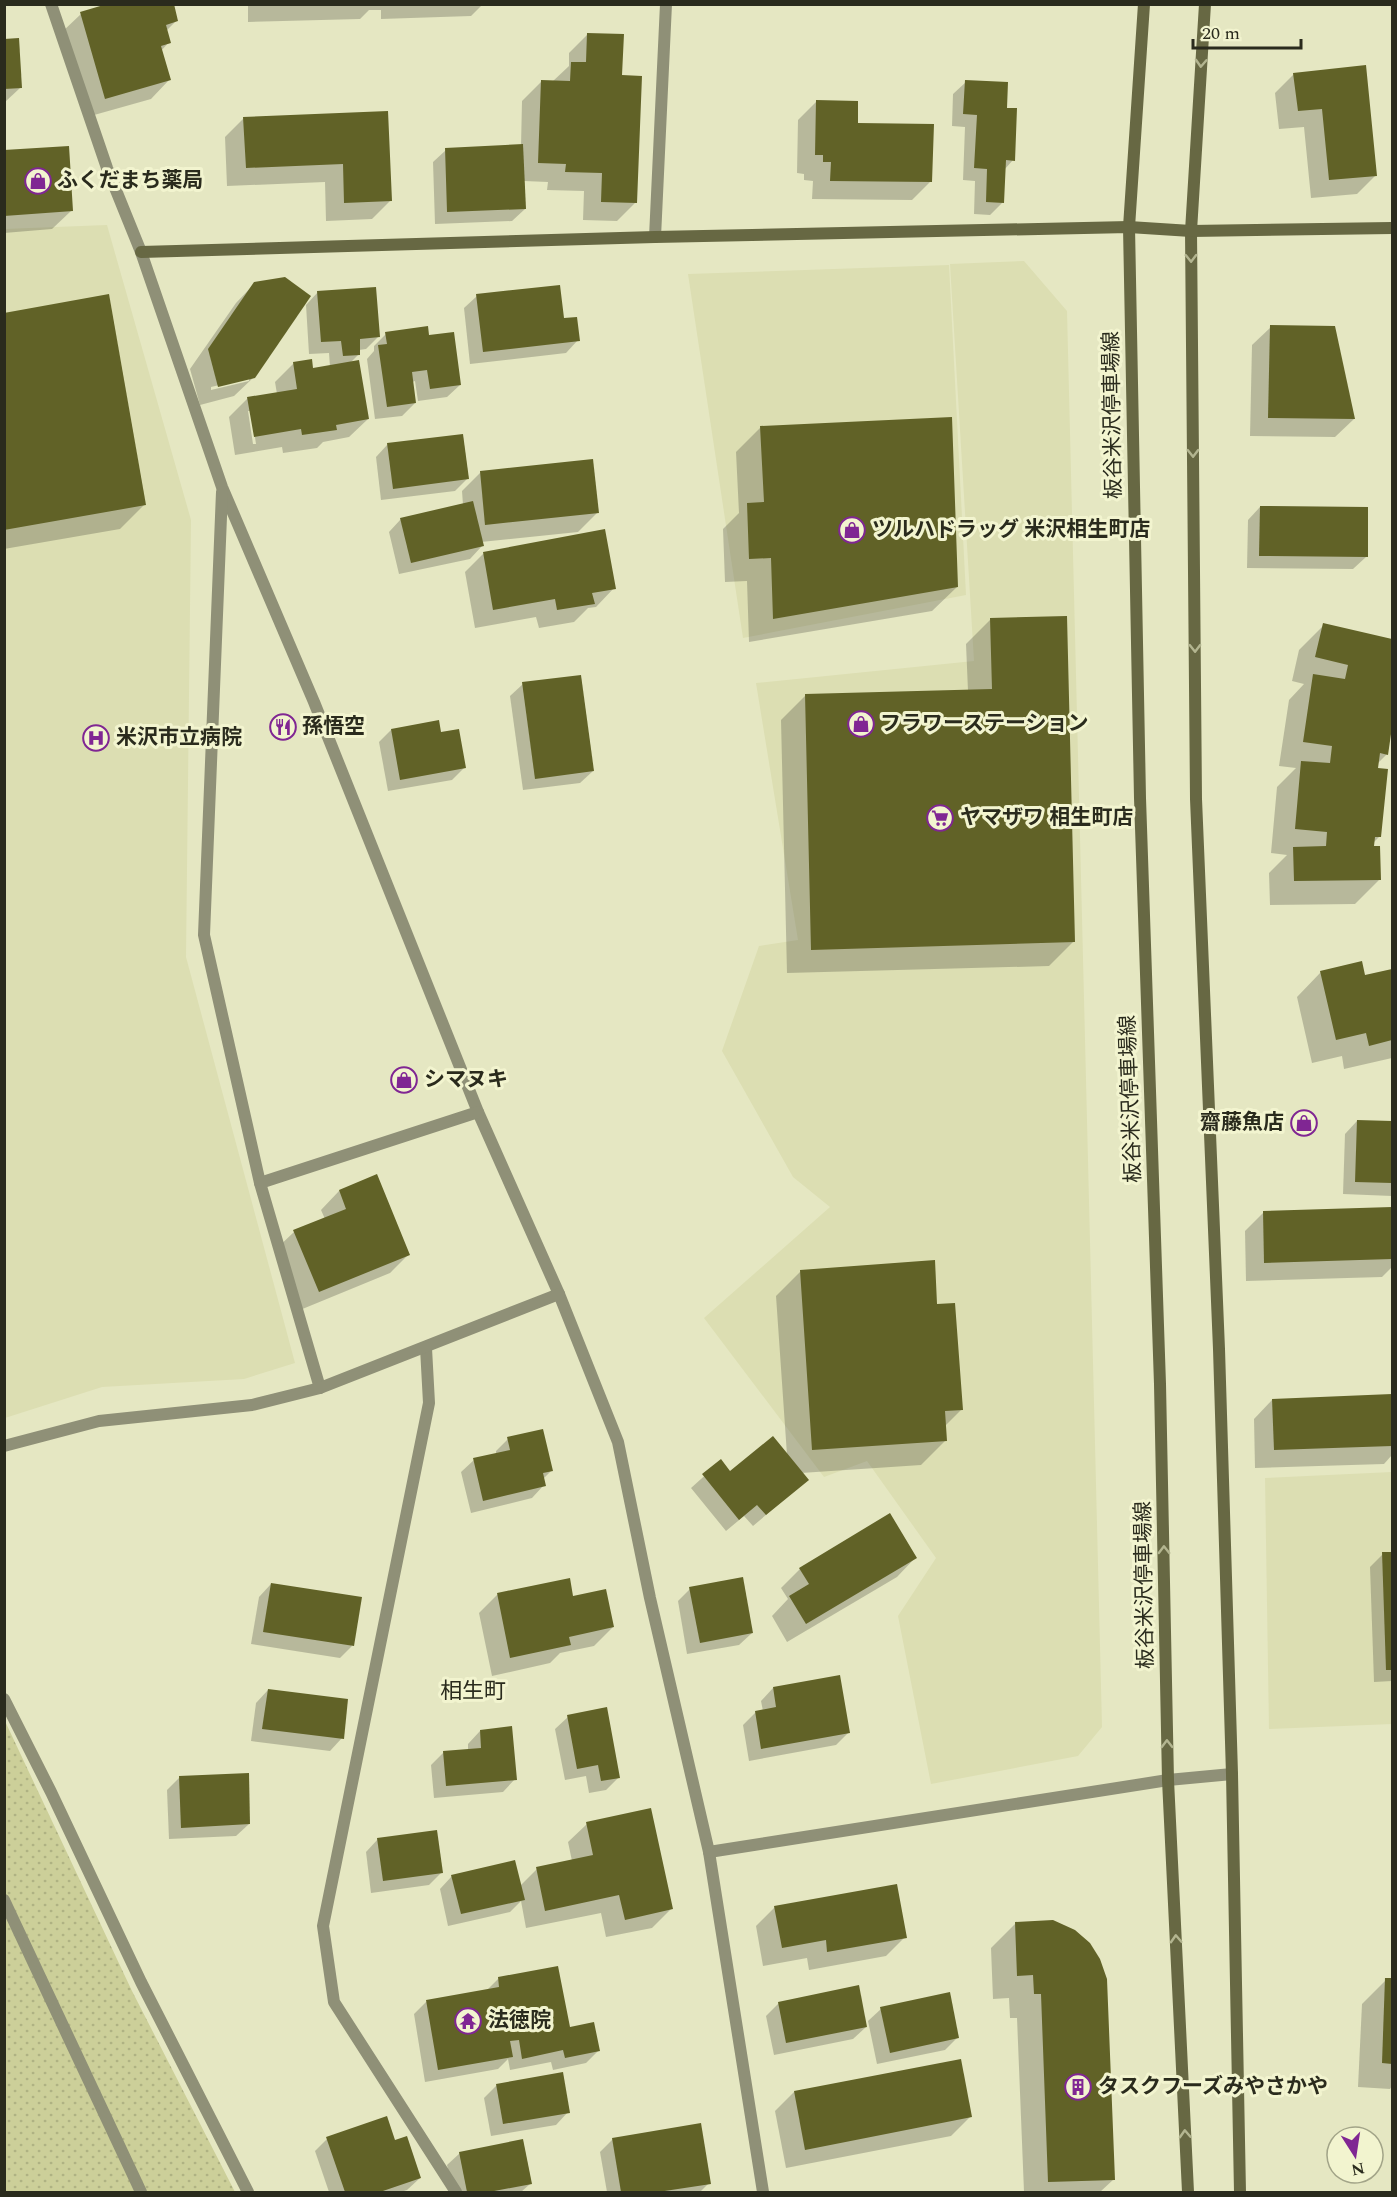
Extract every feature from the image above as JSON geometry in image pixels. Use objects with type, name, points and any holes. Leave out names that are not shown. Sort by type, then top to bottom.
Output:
[{"type":"main road","name":"板谷米沢停車場線","points":[[1144,4],[1129,227],[1140,798],[1160,1384],[1168,1780],[1188,2193]]},
{"type":"main road","points":[[1205,4],[1191,231],[1196,799],[1219,1349],[1232,1774],[1240,2193]]},
{"type":"main road","points":[[141,252],[655,237],[1129,227],[1191,231],[1392,228]]},
{"type":"street","points":[[51,4],[107,168],[141,252],[222,487],[314,702],[478,1112],[559,1294],[618,1442],[650,1598],[709,1852],[763,2193]]},
{"type":"street","points":[[655,237],[666,4]]},
{"type":"street","points":[[222,487],[204,935],[260,1183],[320,1388]]},
{"type":"street","points":[[260,1183],[478,1112]]},
{"type":"street","points":[[4,1446],[99,1420],[252,1405],[320,1388],[559,1294]]},
{"type":"street","points":[[426,1348],[429,1403],[323,1926],[334,2002],[456,2193]]},
{"type":"street","points":[[4,1699],[141,1982],[248,2193]]},
{"type":"street","points":[[709,1852],[1168,1780],[1232,1774]]},
{"type":"street","points":[[4,1900],[141,2193]]},
{"type":"shaded area","name":"米沢市立病院","points":[[107,225],[191,520],[186,957],[295,1363],[244,1379],[102,1387],[5,1418],[4,229]]},
{"type":"shaded area","name":"ヤマザワ 相生町店","points":[[1024,261],[1067,311],[1102,1727],[1078,1756],[931,1784],[898,1616],[936,1558],[867,1461],[824,1477],[704,1318],[830,1207],[793,1177],[722,1051],[759,946],[798,940],[756,683],[974,661],[950,264]]},
{"type":"shaded area","name":"ツルハドラッグ 米沢相生町店","points":[[949,265],[966,595],[743,638],[688,274]]},
{"type":"shaded area","points":[[1392,1472],[1392,1724],[1269,1729],[1265,1478]]},
{"type":"shaded area","points":[[4,1719],[132,1991],[235,2192],[5,2192]]},
{"type":"building","points":[[107,4],[174,4],[178,21],[166,25],[171,43],[161,46],[171,80],[105,99],[80,12]]},
{"type":"building","points":[[587,33],[624,34],[622,75],[642,76],[637,203],[601,202],[602,173],[565,172],[566,164],[538,163],[541,80],[570,81],[571,62],[586,62]]},
{"type":"building","points":[[19,38],[22,88],[4,89],[4,39]]},
{"type":"building","points":[[1366,65],[1377,176],[1329,180],[1322,109],[1298,111],[1293,73]]},
{"type":"building","points":[[965,80],[1008,82],[1007,108],[1017,108],[1015,161],[1006,160],[1004,203],[986,202],[987,169],[974,168],[977,115],[963,114]]},
{"type":"building","points":[[816,100],[858,101],[858,123],[934,124],[932,182],[830,181],[831,162],[823,162],[823,155],[815,155]]},
{"type":"building","points":[[388,111],[392,201],[344,203],[343,164],[246,168],[243,117]]},
{"type":"building","points":[[523,144],[526,209],[447,212],[445,148]]},
{"type":"building","name":"ふくだまち薬局","points":[[69,146],[73,211],[4,216],[4,150]]},
{"type":"building","points":[[285,277],[311,296],[255,378],[218,387],[208,349],[254,282]]},
{"type":"building","points":[[560,285],[564,318],[577,317],[580,341],[483,352],[476,294]]},
{"type":"building","points":[[376,287],[380,337],[360,339],[360,355],[343,356],[341,341],[321,342],[317,291]]},
{"type":"building","points":[[109,294],[146,505],[4,530],[4,313]]},
{"type":"building","points":[[1270,325],[1335,326],[1355,419],[1268,418]]},
{"type":"building","points":[[428,326],[429,335],[454,332],[461,385],[430,389],[427,370],[412,372],[416,403],[387,407],[378,345],[387,344],[385,332]]},
{"type":"building","points":[[312,359],[313,368],[359,360],[369,419],[336,425],[337,430],[302,435],[301,429],[254,437],[247,397],[297,389],[293,362]]},
{"type":"building","name":"ツルハドラッグ 米沢相生町店","points":[[952,417],[958,587],[773,619],[771,558],[749,559],[747,503],[764,502],[760,426]]},
{"type":"building","points":[[463,434],[469,479],[393,489],[387,443]]},
{"type":"building","points":[[593,459],[599,513],[485,525],[480,471]]},
{"type":"building","points":[[473,501],[484,546],[411,563],[400,518]]},
{"type":"building","points":[[1260,506],[1368,507],[1368,557],[1259,556]]},
{"type":"building","points":[[605,529],[616,589],[592,593],[595,604],[557,610],[555,599],[493,610],[483,552]]},
{"type":"building","name":"ヤマザワ 相生町店","points":[[1067,616],[1075,942],[811,950],[805,694],[992,689],[990,618]]},
{"type":"building","points":[[1323,623],[1392,639],[1392,727],[1388,755],[1380,753],[1378,768],[1388,769],[1381,837],[1375,837],[1374,846],[1380,846],[1381,880],[1294,881],[1293,847],[1326,846],[1327,832],[1295,829],[1301,761],[1330,763],[1332,746],[1303,742],[1313,674],[1345,679],[1348,665],[1315,657]]},
{"type":"building","points":[[581,675],[594,771],[535,779],[522,682]]},
{"type":"building","points":[[439,720],[441,732],[459,729],[466,768],[400,780],[391,729]]},
{"type":"building","points":[[1362,961],[1365,975],[1392,969],[1392,1040],[1369,1046],[1366,1033],[1336,1040],[1320,971]]},
{"type":"building","points":[[1357,1120],[1392,1121],[1392,1183],[1355,1182]]},
{"type":"building","points":[[377,1174],[410,1255],[319,1292],[293,1230],[346,1209],[339,1190]]},
{"type":"building","points":[[1392,1207],[1392,1259],[1264,1263],[1263,1211]]},
{"type":"building","points":[[935,1260],[937,1304],[955,1303],[963,1410],[945,1411],[947,1441],[812,1450],[800,1270]]},
{"type":"building","points":[[1392,1394],[1392,1446],[1274,1450],[1272,1399]]},
{"type":"building","points":[[543,1429],[553,1471],[543,1473],[546,1486],[483,1501],[473,1458],[510,1450],[507,1437]]},
{"type":"building","points":[[773,1436],[809,1480],[766,1515],[757,1505],[739,1520],[702,1474],[721,1459],[730,1471]]},
{"type":"building","points":[[890,1513],[917,1558],[806,1624],[789,1596],[809,1584],[799,1568]]},
{"type":"building","points":[[1382,1552],[1392,1552],[1392,1670],[1386,1670]]},
{"type":"building","points":[[743,1577],[753,1633],[700,1643],[689,1587]]},
{"type":"building","points":[[570,1578],[573,1596],[606,1589],[614,1627],[569,1637],[571,1645],[510,1658],[497,1593]]},
{"type":"building","points":[[271,1583],[362,1597],[354,1646],[263,1632]]},
{"type":"building","points":[[840,1675],[850,1733],[761,1749],[755,1711],[776,1707],[773,1687]]},
{"type":"building","points":[[268,1689],[348,1699],[344,1739],[262,1729]]},
{"type":"building","points":[[607,1707],[620,1778],[601,1781],[598,1765],[577,1769],[567,1715]]},
{"type":"building","points":[[512,1726],[517,1780],[446,1786],[443,1751],[481,1748],[480,1730]]},
{"type":"building","points":[[249,1773],[250,1824],[181,1828],[179,1776]]},
{"type":"building","points":[[651,1808],[673,1909],[625,1920],[619,1895],[545,1911],[536,1867],[593,1855],[586,1822]]},
{"type":"building","points":[[437,1830],[443,1873],[383,1881],[377,1838]]},
{"type":"building","points":[[515,1860],[525,1900],[461,1914],[451,1875]]},
{"type":"building","points":[[897,1884],[907,1938],[827,1952],[826,1940],[782,1948],[774,1906]]},
{"type":"building","name":"タスクフーズみやさかや","points":[[1053,1920],[1075,1930],[1090,1943],[1100,1959],[1107,1979],[1115,2180],[1048,2182],[1041,1994],[1034,1994],[1033,1975],[1017,1976],[1015,1922]]},
{"type":"building","points":[[558,1966],[570,2027],[594,2022],[600,2051],[565,2058],[563,2050],[522,2059],[519,2040],[510,2041],[513,2057],[438,2070],[426,2000],[499,1987],[498,1977]]},
{"type":"building","points":[[1385,1978],[1392,1978],[1392,2064],[1382,2063]]},
{"type":"building","points":[[859,1985],[867,2027],[786,2043],[778,2002]]},
{"type":"building","points":[[950,1992],[959,2038],[890,2053],[880,2007]]},
{"type":"building","points":[[961,2059],[972,2117],[805,2150],[794,2091]]},
{"type":"building","points":[[563,2072],[570,2113],[503,2124],[496,2084]]},
{"type":"building","points":[[387,2116],[395,2140],[407,2136],[421,2178],[380,2192],[345,2192],[326,2137]]},
{"type":"building","points":[[701,2123],[711,2184],[658,2192],[621,2192],[612,2138]]},
{"type":"building","points":[[523,2139],[532,2184],[489,2192],[467,2192],[459,2152]]},
{"type":"place","name":"ふくだまち薬局","points":[[38,181]]},
{"type":"place","name":"ツルハドラッグ 米沢相生町店","points":[[852,530]]},
{"type":"place","name":"フラワーステーション","points":[[861,724]]},
{"type":"place","name":"孫悟空","points":[[283,727]]},
{"type":"place","name":"米沢市立病院","points":[[96,738]]},
{"type":"place","name":"ヤマザワ 相生町店","points":[[940,818]]},
{"type":"place","name":"シマヌキ","points":[[404,1080]]},
{"type":"place","name":"齋藤魚店","points":[[1304,1123]]},
{"type":"place","name":"法徳院","points":[[468,2021]]},
{"type":"place","name":"タスクフーズみやさかや","points":[[1078,2087]]},
{"type":"district","name":"相生町","points":[[473,1691]]}]
